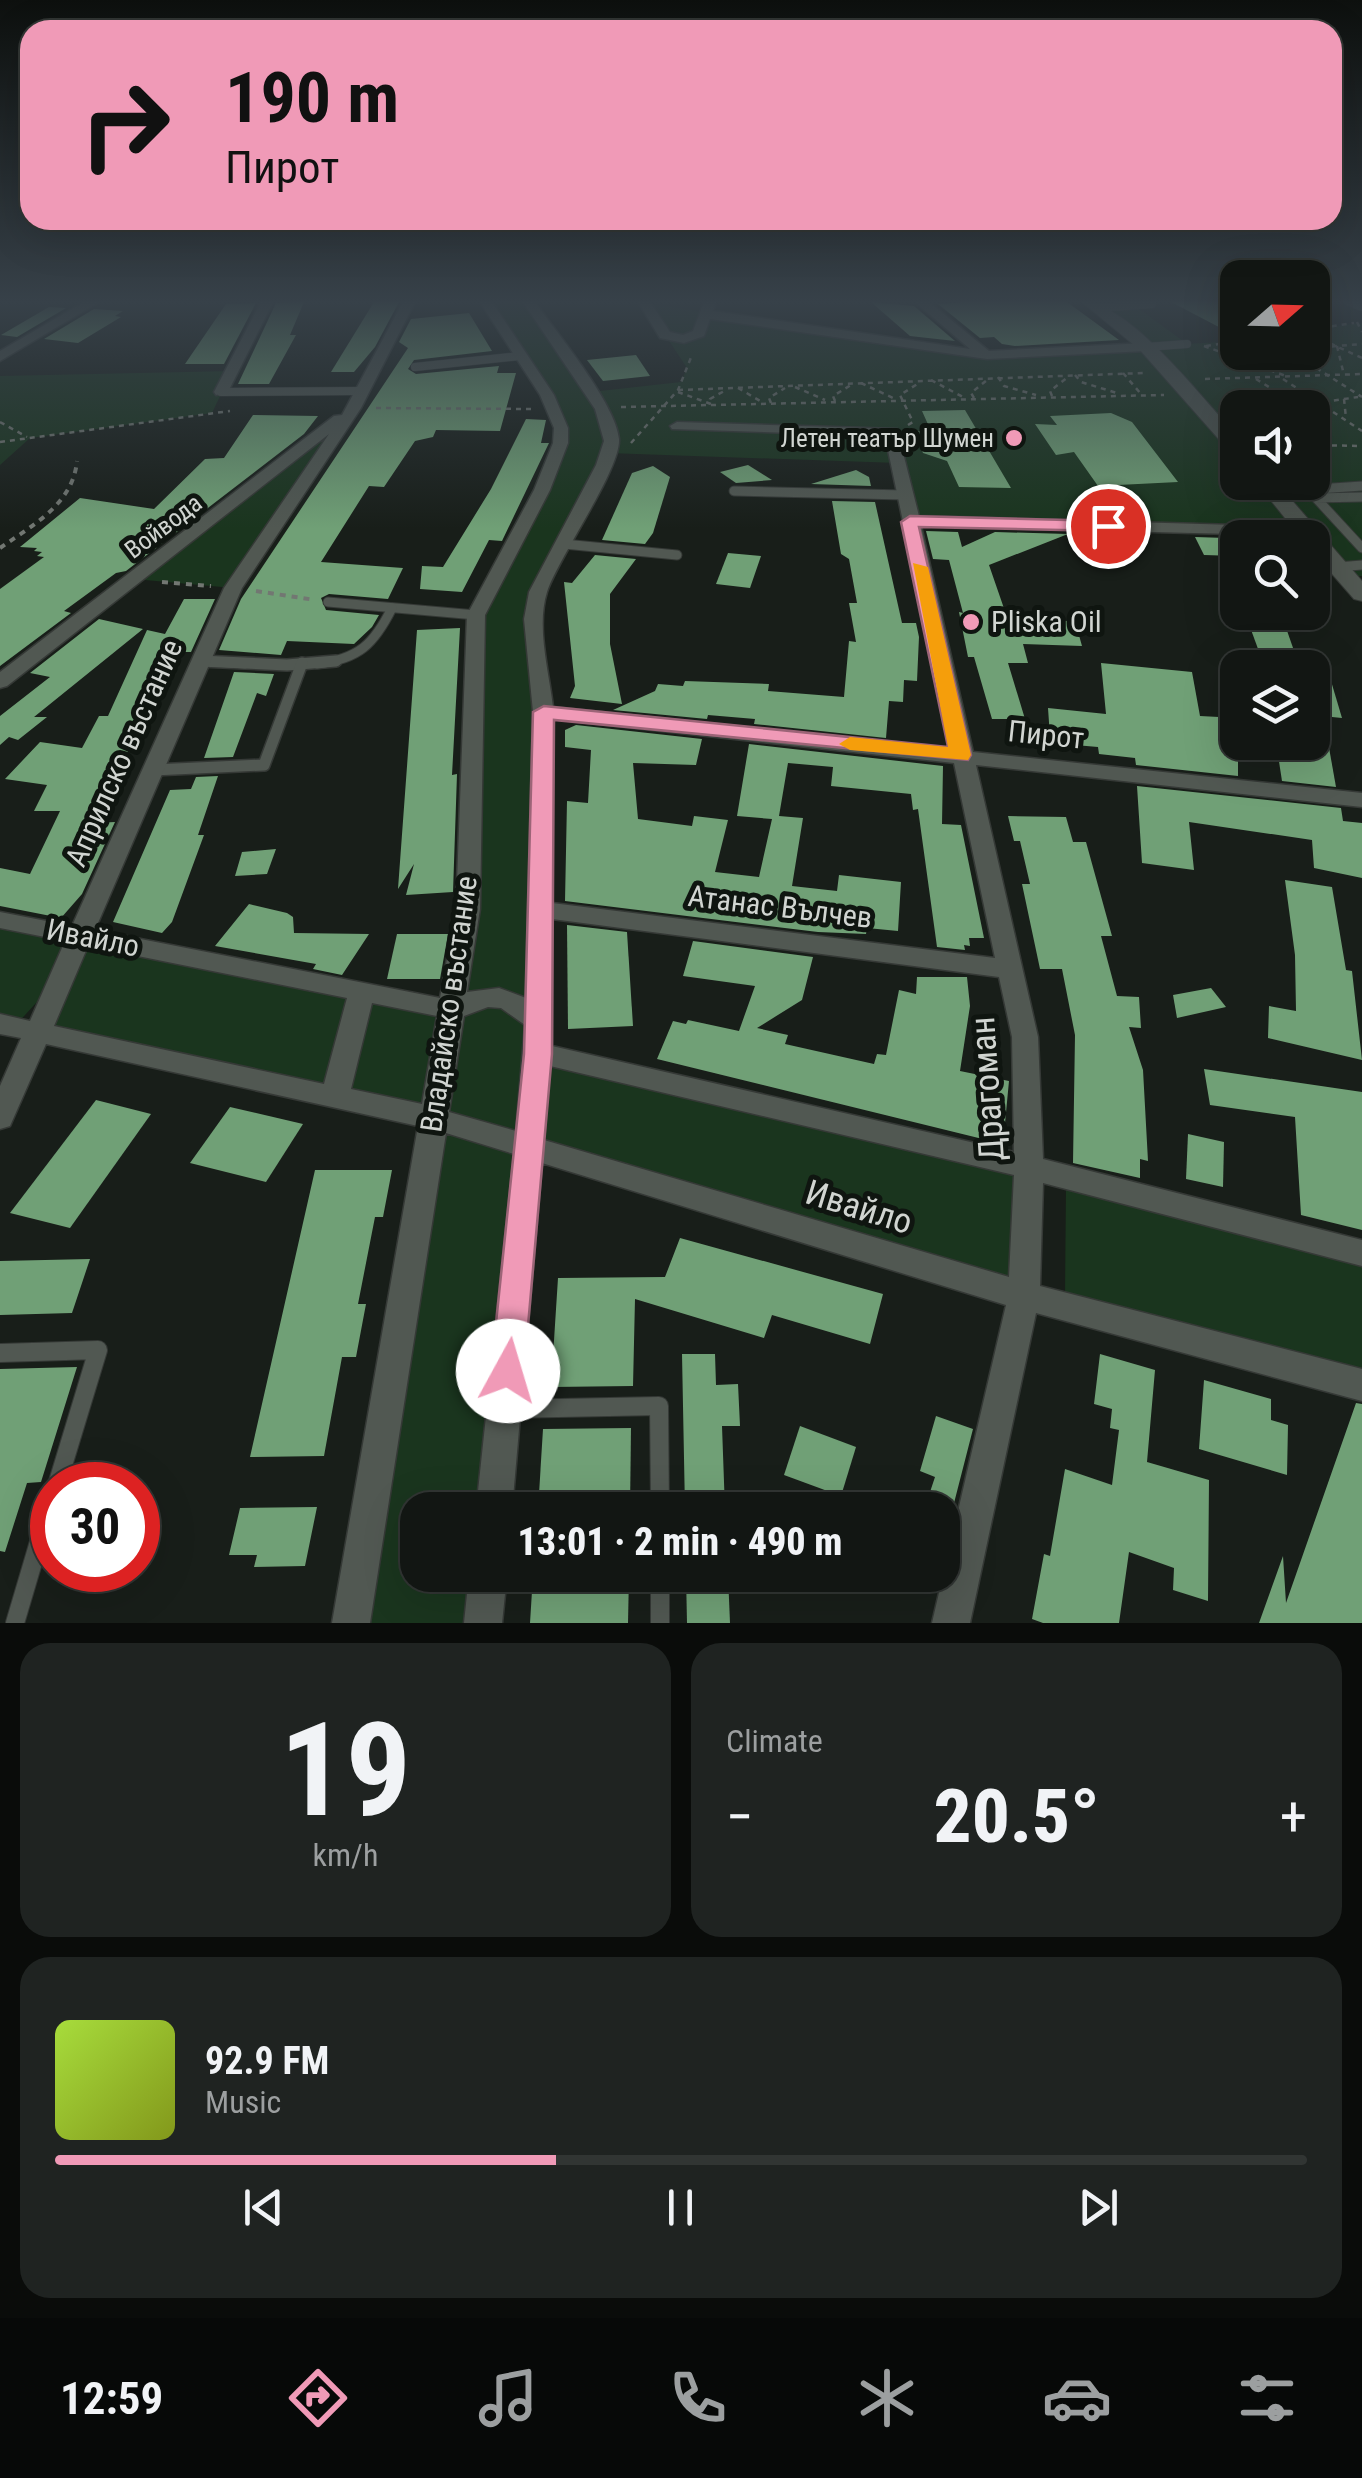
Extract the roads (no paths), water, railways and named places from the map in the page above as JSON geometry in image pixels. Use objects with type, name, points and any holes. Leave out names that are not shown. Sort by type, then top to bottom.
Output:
[{"type":"street","points":[[222,392],[229,378]]},
{"type":"street","name":"Априлско въстание","points":[[0,1118],[12,1031],[61,974],[80,936],[233,588],[339,431],[369,378]]},
{"type":"street","name":"Владайско въстание","points":[[351,1623],[468,909],[476,615],[486,586],[560,454],[563,439],[553,410],[533,378]]},
{"type":"street","points":[[496,1492],[538,1054],[544,712],[533,620],[538,592],[608,453],[611,430],[581,378]]},
{"type":"street","points":[[1181,378],[1196,387],[1220,423]]},
{"type":"street","name":"Войвода","points":[[0,682],[357,399]]},
{"type":"street","name":"Драгоман","points":[[670,415],[892,432],[1025,1037],[1029,1167],[1024,1296],[951,1623]]},
{"type":"street","points":[[1280,500],[1297,520]]},
{"type":"street","points":[[910,522],[1220,532]]},
{"type":"street","points":[[1330,558],[1362,595]]},
{"type":"street","name":"Пирот","points":[[544,712],[1362,800]]},
{"type":"street","name":"Атанас Вълчев","points":[[542,910],[1010,969]]},
{"type":"street","name":"Ивайло","points":[[0,920],[453,1010],[488,996],[508,998],[525,1006],[539,1023]]},
{"type":"street","points":[[335,1095],[362,992]]},
{"type":"street","name":"Ивайло","points":[[12,1031],[433,1118],[1024,1296],[1362,1385]]},
{"type":"street","points":[[538,1054],[1029,1167],[1362,1253]]},
{"type":"street","points":[[483,1623],[486,1592]]},
{"type":"lane","points":[[222,392],[357,399]]},
{"type":"lane","points":[[1330,486],[1362,486]]},
{"type":"lane","points":[[734,491],[904,495]]},
{"type":"lane","points":[[1362,497],[1316,498],[1362,548]]},
{"type":"lane","points":[[564,544],[677,555]]},
{"type":"lane","points":[[1338,567],[1362,565]]},
{"type":"lane","points":[[328,602],[476,615]]},
{"type":"lane","points":[[200,661],[337,661],[367,650],[392,608]]},
{"type":"lane","points":[[152,770],[264,765],[302,663]]},
{"type":"lane","points":[[0,1353],[98,1350],[63,1462]]},
{"type":"lane","points":[[504,1409],[659,1406],[660,1492]]},
{"type":"lane","points":[[15,1623],[30,1572]]},
{"type":"lane","points":[[660,1592],[660,1623]]},
{"type":"place","name":"Летен театър Шумен","points":[[1014,438]]},
{"type":"place","name":"Pliska Oil","points":[[971,622]]}]
